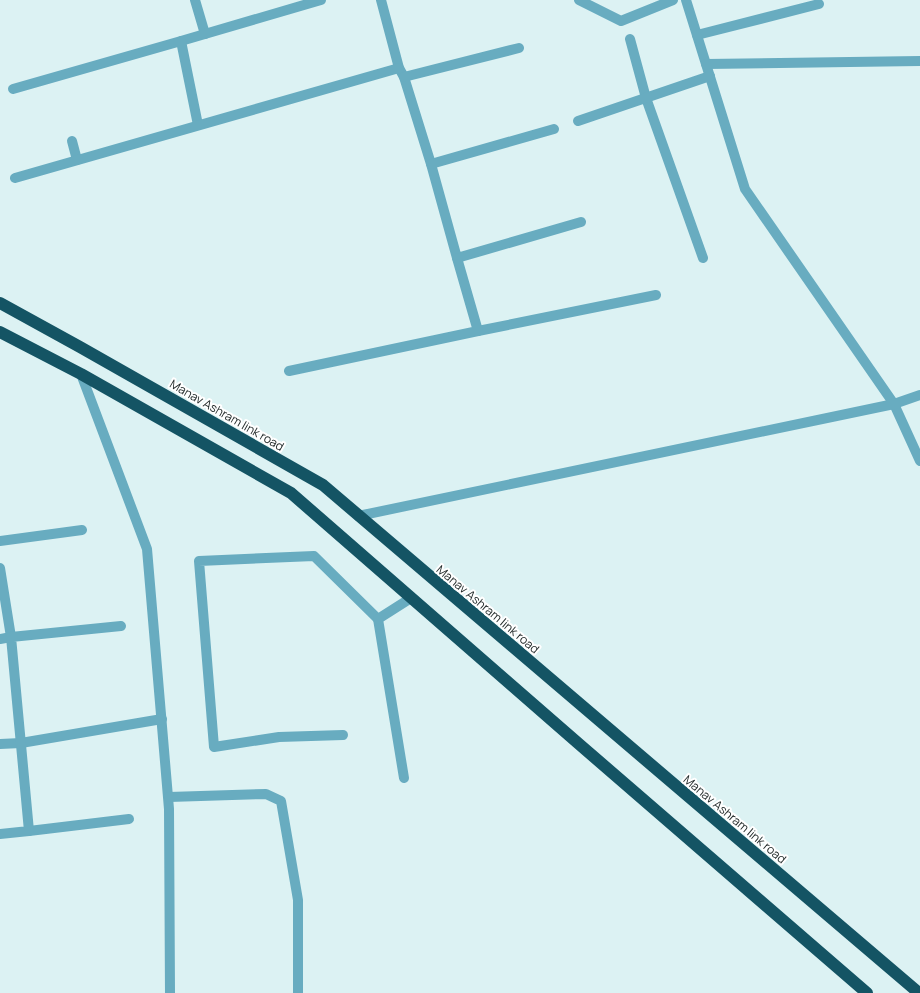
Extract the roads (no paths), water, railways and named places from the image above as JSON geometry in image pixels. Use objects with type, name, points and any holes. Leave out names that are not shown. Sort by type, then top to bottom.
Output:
[{"type":"highway","name":"Manav Ashram link road","points":[[0,303],[323,485],[919,993]]},
{"type":"highway","points":[[0,332],[82,374],[291,493],[867,993]]},
{"type":"street","points":[[195,0],[205,34]]},
{"type":"street","points":[[13,88],[321,0]]},
{"type":"street","points":[[381,0],[399,68],[404,78],[431,164],[478,331]]},
{"type":"street","points":[[579,0],[621,21],[673,0]]},
{"type":"street","points":[[686,0],[745,189],[894,404],[920,461]]},
{"type":"street","points":[[697,35],[819,4]]},
{"type":"street","points":[[630,39],[646,98],[703,258]]},
{"type":"street","points":[[181,41],[198,125]]},
{"type":"street","points":[[404,78],[519,48]]},
{"type":"street","points":[[706,64],[920,61]]},
{"type":"street","points":[[15,178],[399,68]]},
{"type":"street","points":[[578,121],[710,76]]},
{"type":"street","points":[[431,164],[554,129]]},
{"type":"street","points":[[72,140],[77,160]]},
{"type":"street","points":[[457,258],[581,222]]},
{"type":"street","points":[[289,371],[656,295]]},
{"type":"street","points":[[82,374],[147,549],[169,797],[170,993]]},
{"type":"street","points":[[358,516],[894,404],[920,395]]},
{"type":"street","points":[[0,541],[82,530]]},
{"type":"street","points":[[343,736],[279,737],[214,747],[199,561],[314,556],[378,619],[404,778]]},
{"type":"street","points":[[0,568],[11,637],[29,831]]},
{"type":"street","points":[[378,619],[411,598]]},
{"type":"street","points":[[0,639],[121,626]]},
{"type":"street","points":[[0,744],[21,743],[162,719]]},
{"type":"street","points":[[169,797],[266,794],[281,801],[298,900],[298,993]]},
{"type":"street","points":[[0,834],[129,819]]}]
